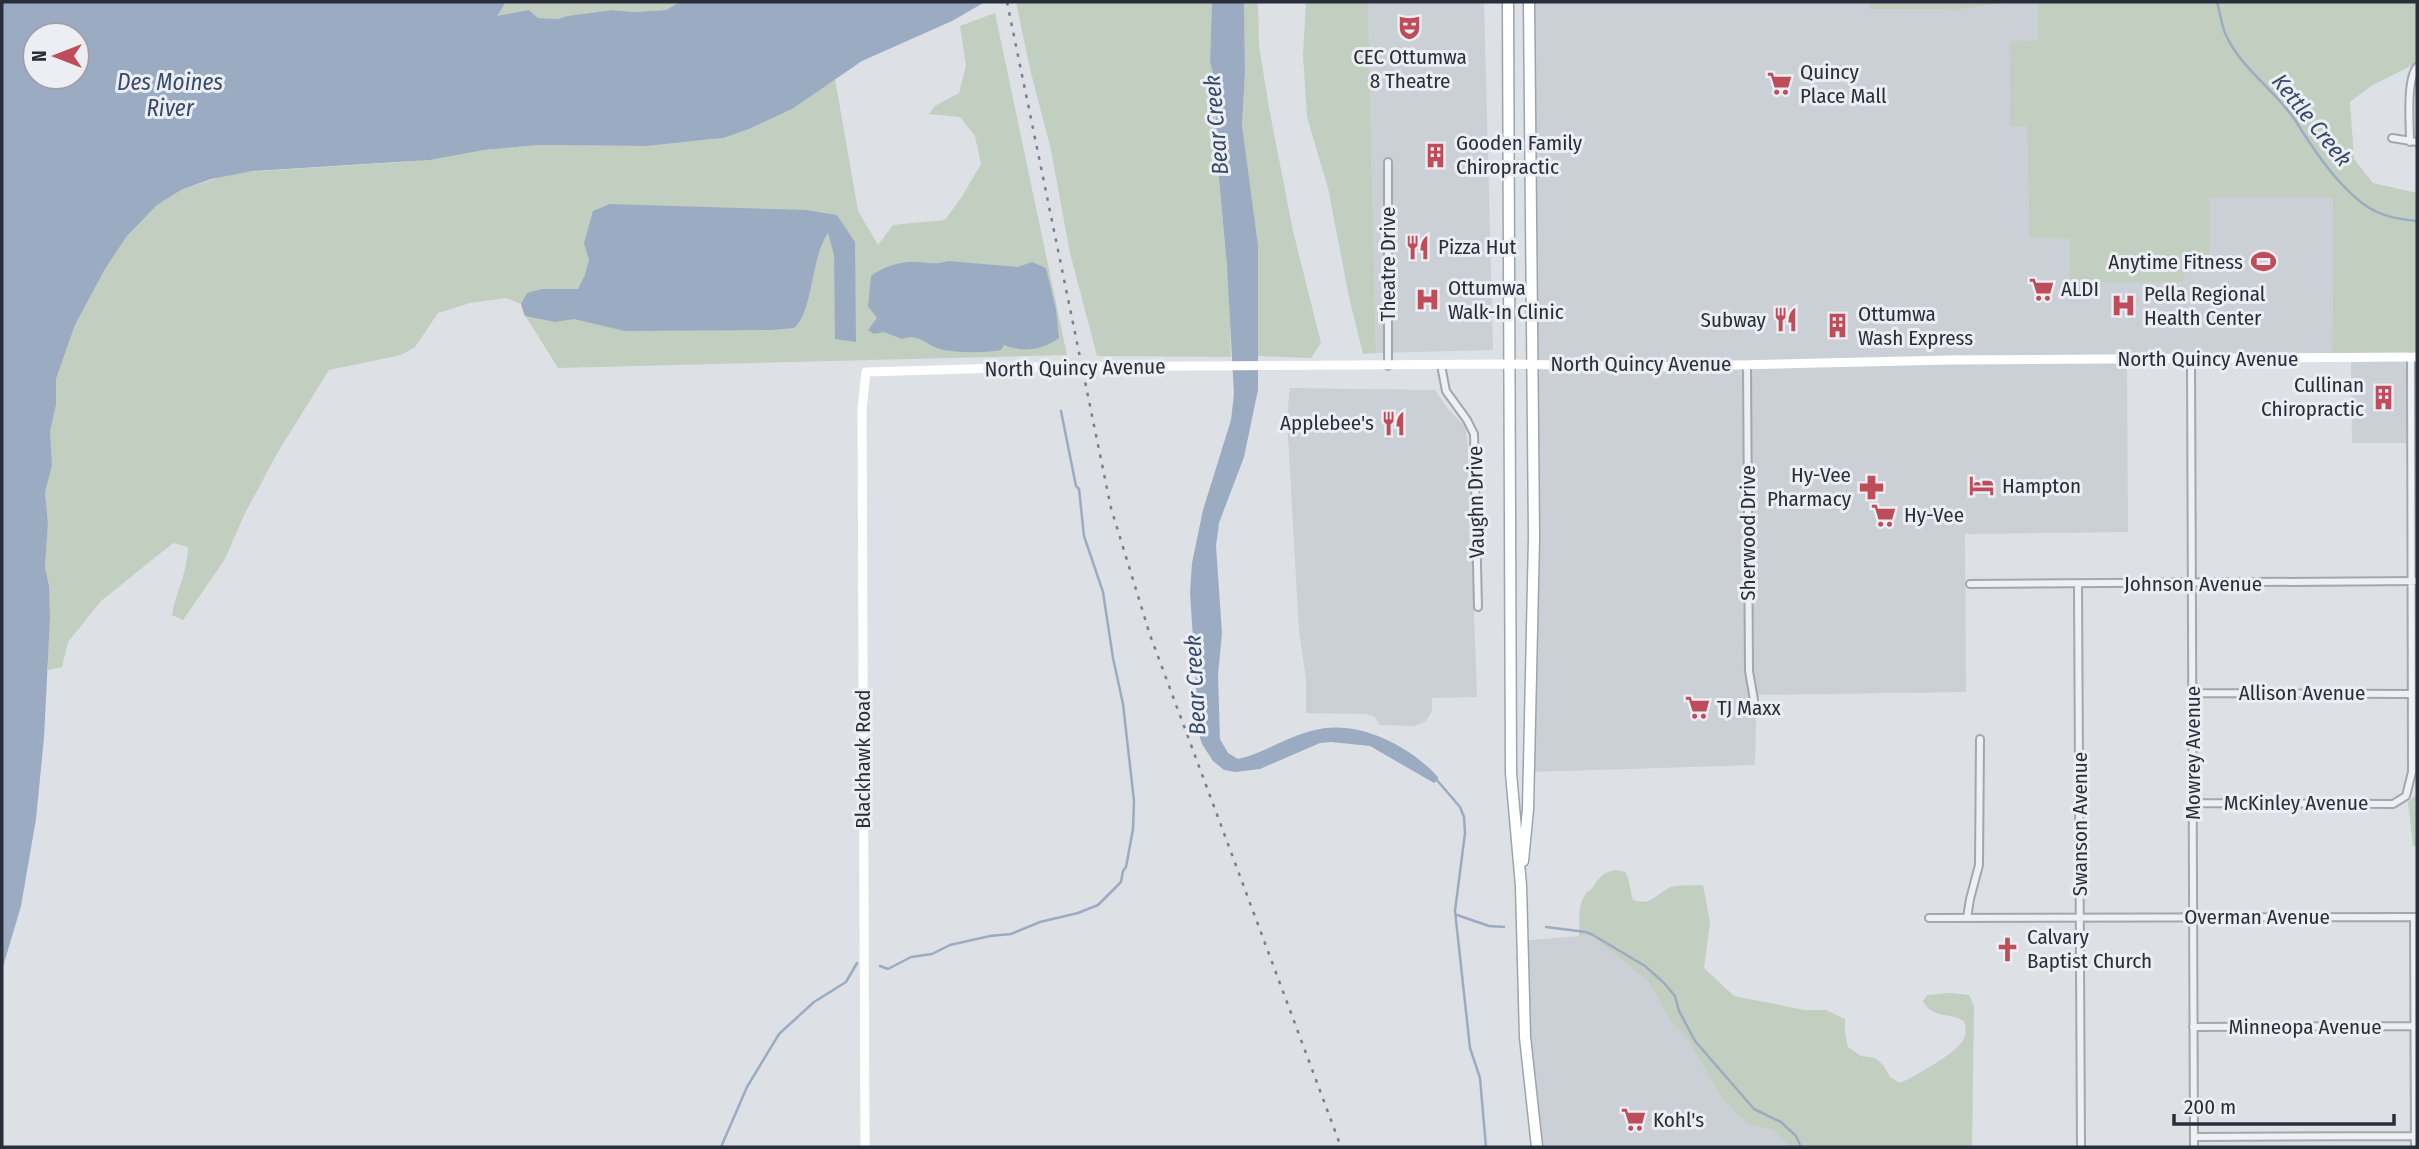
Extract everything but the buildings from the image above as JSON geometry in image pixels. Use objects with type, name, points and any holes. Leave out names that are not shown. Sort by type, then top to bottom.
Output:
[{"type":"main road","points":[[1508,2],[1511,773],[1521,886],[1525,1037],[1537,1147]]},
{"type":"main road","points":[[1521,886],[1528,797],[1534,538],[1529,2]]},
{"type":"street","points":[[2392,138],[2414,142],[2411,86],[2413,72],[2417,67]]},
{"type":"street","name":"Theatre Drive","points":[[1388,162],[1388,366]]},
{"type":"street","name":"North Quincy Avenue","points":[[866,372],[1038,367],[1509,364],[1645,367],[1950,360],[2414,357]]},
{"type":"street","points":[[2412,694],[2415,581],[2414,357]]},
{"type":"street","name":"Mowrey Avenue","points":[[2191,359],[2194,1147]]},
{"type":"street","name":"Vaughn Drive","points":[[1441,365],[1446,391],[1474,434],[1478,607]]},
{"type":"street","name":"Sherwood Drive","points":[[1746,365],[1749,671],[1754,700]]},
{"type":"street","name":"Blackhawk Road","points":[[865,1147],[862,409],[866,372]]},
{"type":"street","name":"Johnson Avenue","points":[[1970,584],[2415,581]]},
{"type":"street","name":"Swanson Avenue","points":[[2078,584],[2081,1147]]},
{"type":"street","name":"Allison Avenue","points":[[2192,693],[2412,694]]},
{"type":"street","name":"McKinley Avenue","points":[[2193,803],[2398,803],[2406,796],[2412,772],[2412,694]]},
{"type":"street","points":[[1967,918],[1969,899],[1979,865],[1980,739]]},
{"type":"street","points":[[2415,1147],[2416,917]]},
{"type":"street","name":"Overman Avenue","points":[[1928,918],[2416,917]]},
{"type":"street","name":"Minneopa Avenue","points":[[2193,1027],[2416,1026]]},
{"type":"street","points":[[2194,1137],[2416,1136]]},
{"type":"shaded area","points":[[1368,2],[1484,2],[1493,350],[1376,353]]},
{"type":"shaded area","points":[[1529,2],[1869,2],[1869,9],[1958,10],[2010,2],[2038,2],[2038,40],[2009,42],[2010,126],[2027,126],[2029,238],[2070,239],[2071,296],[2101,296],[2102,281],[2183,282],[2186,270],[2192,267],[2209,267],[2208,198],[2333,198],[2332,358],[2127,360],[2128,532],[1965,534],[1966,692],[1753,695],[1756,720],[1755,765],[1529,772],[1534,538]]},
{"type":"shaded area","points":[[2351,357],[2411,357],[2412,443],[2352,443]]},
{"type":"shaded area","points":[[1290,388],[1435,390],[1448,409],[1465,426],[1468,446],[1477,697],[1432,698],[1432,711],[1426,721],[1415,726],[1380,725],[1374,716],[1364,714],[1306,713],[1306,679],[1299,631],[1287,418]]},
{"type":"shaded area","points":[[2408,460],[2417,460],[2417,580],[2413,580]]},
{"type":"shaded area","points":[[1591,935],[1649,982],[1670,1020],[1689,1041],[1717,1091],[1750,1125],[1773,1130],[1790,1147],[1537,1147],[1522,941]]},
{"type":"green space","points":[[506,2],[680,2],[666,10],[612,10],[558,19],[538,18],[529,10],[496,17]]},
{"type":"green space","points":[[1016,2],[1212,2],[1210,61],[1214,79],[1231,357],[1097,356],[1070,253],[1051,150]]},
{"type":"green space","points":[[1244,2],[1258,2],[1259,45],[1269,108],[1293,231],[1321,343],[1311,358],[1258,356],[1258,245],[1242,125],[1245,73]]},
{"type":"green space","points":[[1306,2],[1368,2],[1376,353],[1363,354],[1328,188],[1307,117],[1303,54]]},
{"type":"green space","points":[[1869,2],[2010,2],[1958,10],[1869,9]]},
{"type":"green space","points":[[2038,2],[2417,2],[2417,63],[2371,86],[2350,102],[2354,159],[2373,183],[2417,193],[2417,357],[2332,358],[2333,198],[2209,198],[2209,267],[2192,267],[2186,270],[2183,282],[2102,282],[2101,296],[2070,296],[2070,239],[2029,238],[2027,126],[2010,127],[2009,41],[2038,40]]},
{"type":"green space","points":[[995,13],[1067,355],[558,368],[523,312],[521,304],[506,298],[470,303],[438,313],[415,347],[401,355],[329,370],[279,450],[244,515],[225,559],[183,620],[172,615],[188,547],[173,543],[101,601],[68,642],[62,667],[48,670],[49,586],[45,567],[48,523],[45,492],[50,432],[56,405],[56,379],[75,325],[105,269],[127,236],[157,205],[181,190],[223,176],[248,172],[406,162],[539,145],[647,146],[716,139],[749,129],[792,109],[835,79],[858,211],[878,245],[893,225],[945,220],[981,164],[975,136],[960,117],[929,114],[935,106],[959,93],[966,66],[960,26]]},
{"type":"green space","points":[[2417,794],[2417,846],[2413,846],[2408,802]]},
{"type":"green space","points":[[1615,870],[1625,872],[1633,900],[1639,902],[1648,901],[1672,887],[1703,885],[1710,922],[1704,968],[1734,996],[1805,1010],[1826,1010],[1845,1019],[1848,1047],[1861,1056],[1875,1058],[1890,1077],[1900,1083],[1943,1059],[1958,1047],[1965,1037],[1964,1021],[1931,1010],[1923,1001],[1927,995],[1969,995],[1974,1006],[1972,1147],[1790,1147],[1773,1130],[1750,1125],[1717,1091],[1689,1041],[1670,1020],[1649,982],[1591,935],[1579,936],[1582,899],[1602,876]]},
{"type":"water","name":"Des Moines River","points":[[2,2],[506,2],[497,16],[529,10],[538,18],[558,19],[612,10],[666,10],[680,2],[985,2],[952,21],[862,61],[792,109],[723,138],[647,146],[539,145],[484,150],[429,160],[253,171],[211,179],[181,190],[157,205],[127,236],[105,269],[75,325],[56,379],[56,405],[50,432],[52,465],[45,492],[48,523],[45,567],[49,586],[50,618],[44,738],[36,819],[21,906],[2,970]]},
{"type":"water","points":[[1212,2],[1244,2],[1245,73],[1242,125],[1258,245],[1258,390],[1244,457],[1219,523],[1216,546],[1222,633],[1218,675],[1220,739],[1228,753],[1238,759],[1315,730],[1348,728],[1382,738],[1413,755],[1438,777],[1434,783],[1370,746],[1331,742],[1320,743],[1260,769],[1235,772],[1224,770],[1213,761],[1199,734],[1190,592],[1192,563],[1203,510],[1231,420],[1234,394],[1214,79],[1210,61]]},
{"type":"water","points":[[610,204],[806,210],[837,215],[855,242],[856,342],[835,339],[834,255],[828,233],[818,256],[805,309],[794,328],[625,331],[574,319],[555,322],[525,316],[521,304],[527,293],[542,289],[578,289],[589,260],[584,243],[593,211]]},
{"type":"water","points":[[948,261],[1018,267],[1032,262],[1046,268],[1056,309],[1059,338],[1032,349],[1004,345],[1001,350],[965,352],[938,348],[914,337],[902,339],[884,332],[874,334],[868,330],[877,318],[868,306],[871,276],[899,263]]},
{"type":"waterway","name":"Kettle Creek","points":[[2217,2],[2231,46],[2287,109],[2342,185],[2375,211],[2395,218],[2417,221]]},
{"type":"waterway","points":[[880,966],[888,969],[911,957],[932,954],[950,945],[1011,934],[1040,922],[1098,905],[1121,882],[1126,867],[1133,829],[1134,801],[1123,704],[1103,592],[1084,536],[1079,489],[1076,486],[1061,411]]},
{"type":"waterway","name":"Bear Creek","points":[[1436,779],[1460,807],[1464,817],[1465,833],[1455,911],[1470,1048],[1480,1078],[1486,1147]]},
{"type":"waterway","points":[[1457,915],[1489,926],[1504,927]]},
{"type":"waterway","points":[[1546,927],[1586,932],[1645,966],[1675,996],[1679,1011],[1695,1041],[1754,1109],[1781,1122],[1796,1136],[1801,1147]]},
{"type":"waterway","points":[[721,1147],[747,1087],[779,1034],[814,1002],[846,982],[857,963]]},
{"type":"railway","points":[[1007,2],[1111,508],[1150,635],[1341,1147]]},
{"type":"place","name":"CEC Ottumwa 8 Theatre","points":[[1410,28]]},
{"type":"place","name":"Quincy Place Mall","points":[[1780,84]]},
{"type":"place","name":"Gooden Family Chiropractic","points":[[1436,155]]},
{"type":"place","name":"Pizza Hut","points":[[1418,247]]},
{"type":"place","name":"Anytime Fitness","points":[[2263,262]]},
{"type":"place","name":"ALDI","points":[[2041,289]]},
{"type":"place","name":"Ottumwa Walk-In Clinic","points":[[1428,300]]},
{"type":"place","name":"Pella Regional Health Center","points":[[2124,306]]},
{"type":"place","name":"Subway","points":[[1786,320]]},
{"type":"place","name":"Ottumwa Wash Express","points":[[1838,326]]},
{"type":"place","name":"Cullinan Chiropractic","points":[[2384,397]]},
{"type":"place","name":"Applebee's","points":[[1394,423]]},
{"type":"place","name":"Hampton","points":[[1982,486]]},
{"type":"place","name":"Hy-Vee Pharmacy","points":[[1871,487]]},
{"type":"place","name":"Hy-Vee","points":[[1884,515]]},
{"type":"place","name":"TJ Maxx","points":[[1697,708]]},
{"type":"place","name":"Calvary Baptist Church","points":[[2007,949]]},
{"type":"place","name":"Kohl's","points":[[1633,1120]]}]
